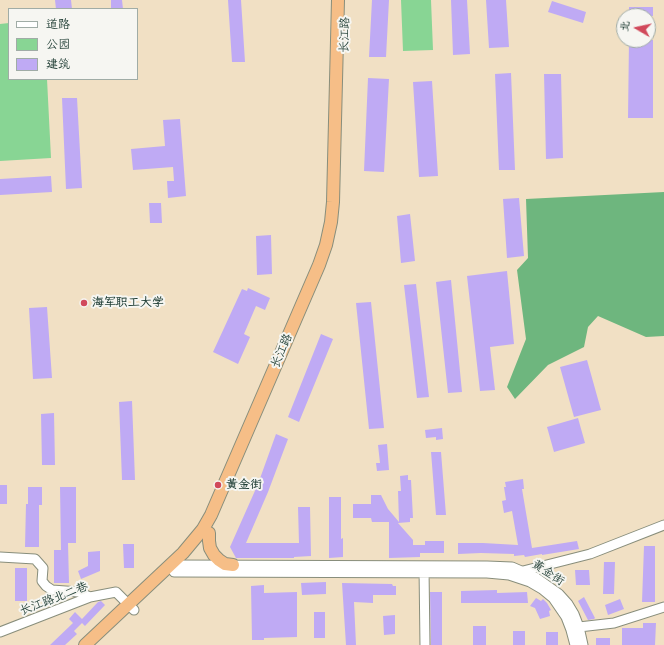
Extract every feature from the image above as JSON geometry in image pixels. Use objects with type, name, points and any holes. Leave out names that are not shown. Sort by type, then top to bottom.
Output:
[{"type":"highway","name":"长江路","points":[[175,567],[203,529],[211,515],[316,272],[326,245],[331,222],[333,202],[338,0]]},
{"type":"highway","name":"长江路","points":[[85,645],[131,607],[200,545],[209,533],[224,504],[323,274],[333,247],[341,202],[346,0]]},
{"type":"highway","points":[[209,533],[210,548],[214,555],[219,560],[233,565]]},
{"type":"highway","name":"长江路","points":[[96,645],[131,607]]},
{"type":"street","points":[[521,574],[590,554],[664,525]]},
{"type":"street","points":[[0,557],[35,559],[43,568],[42,581],[46,586],[52,590],[79,592],[90,597]]},
{"type":"street","name":"黄金街","points":[[175,567],[233,565],[424,569],[521,574],[553,598],[560,606],[574,626],[582,645]]},
{"type":"street","name":"黄金街","points":[[175,567],[424,569]]},
{"type":"street","points":[[424,569],[425,645]]},
{"type":"street","name":"长江路北二巷","points":[[0,632],[90,597],[116,592],[131,607]]},
{"type":"street","points":[[574,626],[614,623],[664,607]]},
{"type":"street","name":"黄金街","points":[[574,626],[575,645]]},
{"type":"green space","points":[[401,0],[431,0],[433,50],[403,51]]},
{"type":"green space","points":[[8,23],[8,80],[47,80],[51,158],[0,161],[0,24]]},
{"type":"green space","points":[[664,192],[664,336],[646,337],[598,316],[588,327],[584,347],[548,365],[515,399],[507,387],[526,339],[517,270],[528,258],[526,199]]},
{"type":"building","points":[[55,0],[71,0],[72,8],[56,8]]},
{"type":"building","points":[[111,0],[122,0],[123,8],[111,8]]},
{"type":"building","points":[[228,0],[241,0],[245,62],[232,62]]},
{"type":"building","points":[[372,0],[389,0],[386,57],[369,57]]},
{"type":"building","points":[[451,0],[467,0],[470,54],[453,55]]},
{"type":"building","points":[[486,0],[506,0],[509,47],[489,48]]},
{"type":"building","points":[[552,1],[586,12],[583,23],[548,12]]},
{"type":"building","points":[[629,7],[653,7],[653,8]]},
{"type":"building","points":[[629,48],[653,48],[653,118],[628,118]]},
{"type":"building","points":[[511,73],[515,170],[499,170],[495,74]]},
{"type":"building","points":[[544,74],[561,74],[563,158],[546,159]]},
{"type":"building","points":[[368,78],[389,79],[384,172],[364,171]]},
{"type":"building","points":[[432,81],[438,176],[419,177],[413,82]]},
{"type":"building","points":[[62,98],[77,98],[82,188],[66,189]]},
{"type":"building","points":[[180,119],[186,196],[168,198],[167,181],[174,181],[173,167],[133,170],[131,149],[165,146],[163,120]]},
{"type":"building","points":[[51,176],[52,192],[0,195],[0,179]]},
{"type":"building","points":[[519,198],[524,256],[507,258],[503,199]]},
{"type":"building","points":[[149,203],[161,203],[162,223],[150,223]]},
{"type":"building","points":[[410,214],[415,261],[401,263],[397,216]]},
{"type":"building","points":[[271,235],[272,274],[257,275],[256,236]]},
{"type":"building","points":[[507,271],[514,344],[490,347],[495,390],[480,391],[467,276]]},
{"type":"building","points":[[451,280],[462,392],[448,393],[436,282]]},
{"type":"building","points":[[416,284],[429,397],[417,398],[404,285]]},
{"type":"building","points":[[248,288],[270,298],[265,310],[256,306],[244,334],[250,337],[238,364],[213,352],[242,289],[247,291]]},
{"type":"building","points":[[371,302],[384,428],[369,429],[356,303]]},
{"type":"building","points":[[47,307],[52,378],[33,379],[29,308]]},
{"type":"building","points":[[321,334],[333,339],[299,422],[288,417]]},
{"type":"building","points":[[587,360],[601,410],[574,417],[560,367]]},
{"type":"building","points":[[132,401],[135,480],[122,480],[119,402]]},
{"type":"building","points":[[54,413],[55,465],[42,465],[41,414]]},
{"type":"building","points":[[578,418],[585,443],[554,452],[547,427]]},
{"type":"building","points":[[442,428],[443,439],[436,440],[436,437],[426,438],[425,430]]},
{"type":"building","points":[[276,434],[288,439],[268,492],[246,543],[299,543],[298,507],[310,507],[311,556],[294,558],[236,558],[230,547],[258,484]]},
{"type":"building","points":[[387,444],[389,470],[377,471],[376,463],[380,463],[378,445]]},
{"type":"building","points":[[431,452],[441,452],[446,515],[436,515]]},
{"type":"building","points":[[408,475],[408,480],[411,480],[413,518],[410,518],[410,522],[398,523],[413,540],[413,545],[425,545],[425,541],[444,541],[444,553],[420,553],[420,557],[389,558],[389,522],[372,522],[371,518],[353,518],[353,504],[371,504],[371,495],[381,495],[388,509],[399,522],[398,491],[401,491],[400,476]]},
{"type":"building","points":[[523,479],[524,489],[522,489],[532,548],[577,541],[579,549],[525,557],[524,555],[514,556],[514,554],[458,554],[458,543],[518,545],[512,511],[504,513],[502,501],[506,500],[504,487],[506,487],[505,482]]},
{"type":"building","points":[[0,485],[7,485],[7,504],[0,504]]},
{"type":"building","points":[[28,487],[42,487],[42,505],[39,505],[39,547],[25,547]]},
{"type":"building","points":[[60,487],[76,487],[76,543],[68,543],[69,583],[54,583],[54,550],[61,550]]},
{"type":"building","points":[[329,497],[341,497],[341,539],[343,538],[343,557],[329,558]]},
{"type":"building","points":[[123,544],[134,544],[134,568],[124,568]]},
{"type":"building","points":[[644,546],[655,546],[655,602],[642,602]]},
{"type":"building","points":[[100,551],[100,571],[81,579],[78,571],[88,566],[88,552]]},
{"type":"building","points":[[604,562],[615,562],[614,594],[603,594]]},
{"type":"building","points":[[15,568],[27,568],[27,601],[15,601]]},
{"type":"building","points":[[575,570],[589,570],[590,585],[576,585]]},
{"type":"building","points":[[326,582],[326,594],[302,595],[301,583]]},
{"type":"building","points":[[342,583],[392,584],[393,586],[396,586],[396,595],[373,595],[373,603],[354,602],[356,645],[346,645]]},
{"type":"building","points":[[264,585],[264,593],[297,592],[297,637],[252,640],[251,586]]},
{"type":"building","points":[[497,590],[497,593],[527,592],[528,603],[461,603],[461,591]]},
{"type":"building","points":[[430,592],[442,592],[442,645],[431,645]]},
{"type":"building","points":[[584,597],[595,618],[594,619],[588,620],[578,601]]},
{"type":"building","points":[[536,598],[541,601],[543,599],[547,603],[551,610],[549,611],[550,616],[540,619],[535,608],[530,606]]},
{"type":"building","points":[[620,599],[624,609],[608,615],[605,605]]},
{"type":"building","points":[[101,601],[105,605],[85,626],[82,623],[74,631],[77,634],[65,645],[50,645],[73,623],[69,619],[75,612],[82,619],[98,602]]},
{"type":"building","points":[[314,612],[325,612],[325,638],[314,638]]},
{"type":"building","points":[[395,615],[395,634],[384,635],[383,616]]},
{"type":"building","points":[[643,623],[656,623],[655,645],[622,645],[622,628],[643,628]]},
{"type":"building","points":[[473,626],[486,626],[486,645],[473,645]]},
{"type":"building","points":[[513,631],[525,631],[525,645],[513,645]]},
{"type":"building","points":[[546,632],[558,632],[558,645],[546,645]]},
{"type":"building","points":[[596,638],[610,638],[610,645],[596,645]]},
{"type":"place","name":"海军职工大学","points":[[84,303]]},
{"type":"place","name":"黄金街","points":[[218,485]]}]
